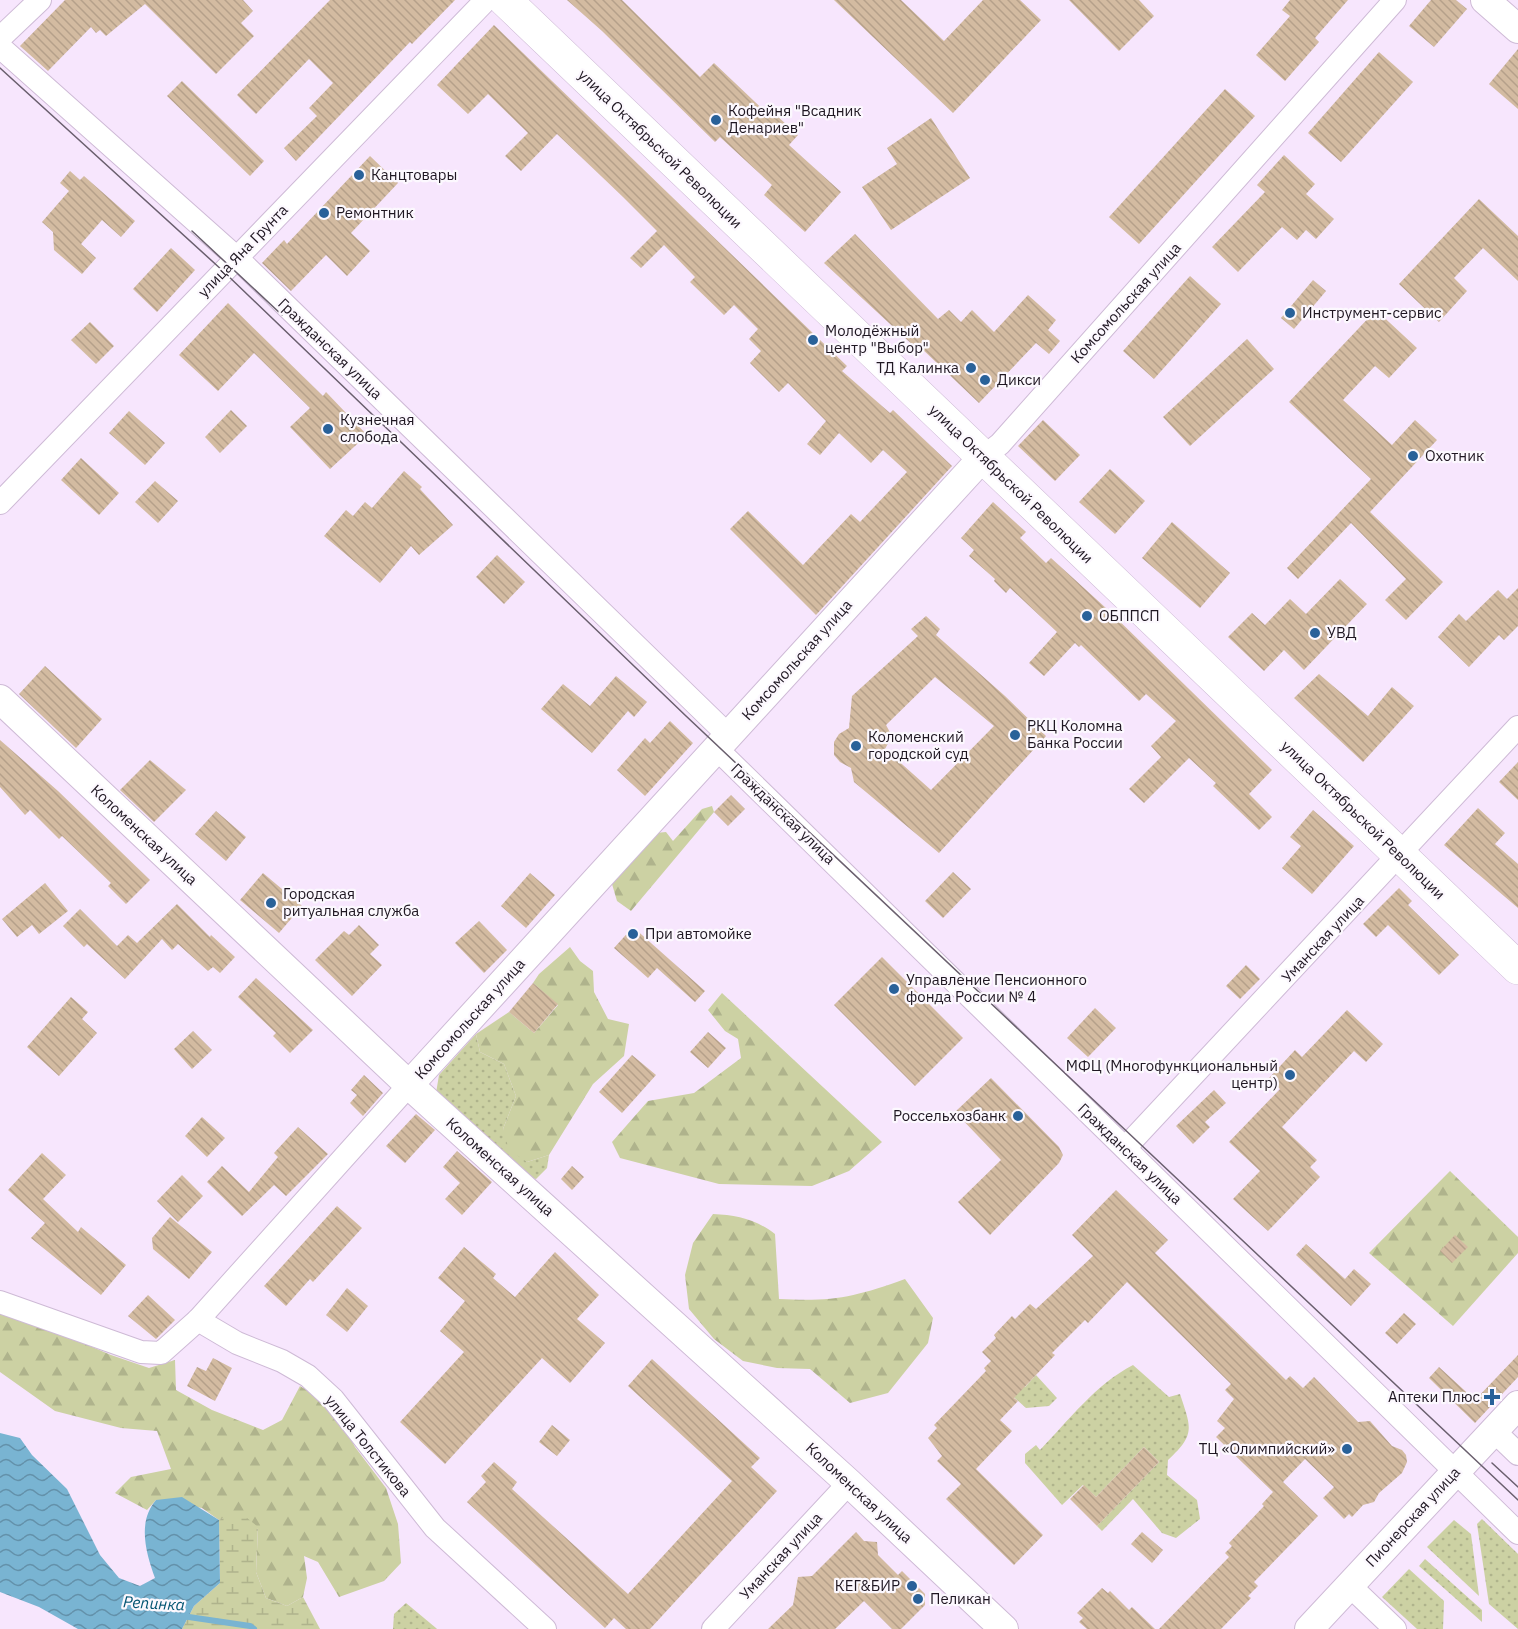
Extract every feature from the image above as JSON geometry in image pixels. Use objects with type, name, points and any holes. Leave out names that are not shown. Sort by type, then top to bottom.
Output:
[{"type":"main road","name":"улица Октябрьской Революции","points":[[505,0],[1518,968]]},
{"type":"street","points":[[0,38],[40,0]]},
{"type":"street","name":"улица Яна Грунта","points":[[0,503],[486,0]]},
{"type":"street","name":"Комсомольская улица","points":[[198,1320],[409,1085],[983,457],[1000,444],[1395,0]]},
{"type":"street","points":[[1485,0],[1518,29]]},
{"type":"street","name":"Гражданская улица","points":[[0,47],[237,258],[723,742],[1125,1148],[1518,1533]]},
{"type":"street","name":"Коломенская улица","points":[[0,699],[409,1085],[849,1483],[1004,1629]]},
{"type":"street","name":"Уманская улица","points":[[1125,1148],[1518,727]]},
{"type":"street","points":[[0,1302],[141,1352],[161,1353],[198,1320]]},
{"type":"street","name":"улица Толстикова","points":[[198,1320],[237,1343],[282,1361],[308,1376],[333,1399],[435,1528],[545,1629]]},
{"type":"street","name":"Пионерская улица","points":[[1309,1629],[1518,1405]]},
{"type":"street","points":[[1493,1430],[1518,1454]]},
{"type":"street","name":"Уманская улица","points":[[713,1629],[849,1483]]},
{"type":"street","points":[[1349,1585],[1395,1629]]},
{"type":"green space","points":[[712,806],[714,812],[631,911],[617,901],[612,884],[620,867],[656,833],[666,832],[673,841],[702,809]]},
{"type":"green space","points":[[570,947],[580,961],[593,971],[594,992],[608,1019],[629,1024],[624,1056],[593,1084],[549,1155],[527,1162],[509,1150],[503,1129],[516,1096],[504,1064],[480,1052],[476,1034],[509,1012],[534,1033],[558,1005],[533,983],[539,974]]},
{"type":"green space","points":[[722,993],[882,1142],[849,1171],[812,1186],[719,1184],[620,1158],[612,1142],[648,1101],[694,1093],[741,1058],[738,1039],[725,1031],[708,1010]]},
{"type":"green space","points":[[476,1034],[480,1052],[504,1064],[516,1096],[503,1129],[527,1162],[549,1155],[547,1168],[536,1179],[519,1174],[436,1093],[439,1075]]},
{"type":"green space","points":[[1450,1171],[1518,1237],[1518,1253],[1453,1326],[1369,1253]]},
{"type":"green space","points":[[713,1214],[745,1219],[775,1234],[779,1299],[814,1300],[844,1297],[905,1279],[933,1318],[928,1343],[888,1393],[850,1403],[810,1369],[777,1368],[743,1361],[714,1339],[689,1309],[685,1275],[693,1243]]},
{"type":"green space","points":[[0,1313],[27,1319],[111,1355],[149,1368],[175,1360],[176,1390],[212,1410],[263,1430],[282,1420],[300,1386],[335,1408],[355,1447],[386,1488],[398,1524],[401,1563],[384,1581],[339,1597],[318,1562],[304,1556],[307,1578],[303,1597],[287,1606],[266,1598],[256,1572],[258,1528],[224,1518],[219,1520],[202,1508],[156,1500],[147,1510],[115,1493],[131,1477],[171,1469],[157,1431],[121,1428],[55,1411],[0,1372]]},
{"type":"green space","points":[[1133,1365],[1169,1397],[1180,1394],[1187,1415],[1189,1430],[1187,1437],[1168,1460],[1167,1475],[1197,1500],[1200,1519],[1176,1538],[1162,1533],[1133,1499],[1102,1531],[1097,1526],[1159,1462],[1144,1447],[1096,1497],[1083,1485],[1062,1505],[1025,1463],[1025,1454],[1036,1445],[1040,1450],[1095,1392]]},
{"type":"green space","points":[[1036,1375],[1057,1398],[1049,1406],[1026,1408],[1008,1392],[1021,1383],[1025,1387]]},
{"type":"green space","points":[[247,1518],[258,1527],[256,1572],[266,1598],[287,1606],[303,1597],[320,1629],[182,1629],[194,1606],[220,1583],[219,1520]]},
{"type":"green space","points":[[1482,1519],[1518,1554],[1518,1629],[1489,1604],[1477,1524]]},
{"type":"green space","points":[[1454,1520],[1471,1534],[1479,1596],[1427,1547]]},
{"type":"green space","points":[[1425,1559],[1482,1610],[1482,1622],[1419,1566]]},
{"type":"green space","points":[[1409,1569],[1444,1601],[1443,1629],[1417,1629],[1382,1597]]},
{"type":"green space","points":[[406,1603],[437,1629],[393,1629],[394,1614]]},
{"type":"water","points":[[0,1433],[20,1438],[32,1455],[67,1489],[100,1555],[119,1578],[140,1586],[155,1578],[146,1548],[145,1528],[150,1509],[156,1500],[182,1497],[219,1520],[220,1583],[194,1606],[182,1629],[78,1629],[39,1607],[0,1592]]},
{"type":"building","points":[[65,0],[243,0],[253,11],[241,23],[254,36],[216,74],[145,4],[106,36],[100,30],[96,33],[91,27],[48,71],[20,46]]},
{"type":"building","points":[[330,0],[455,0],[412,44],[410,42],[296,161],[284,148],[317,116],[309,108],[333,83],[309,59],[256,114],[237,95]]},
{"type":"building","points":[[567,0],[622,0],[700,77],[714,63],[772,118],[776,115],[798,135],[789,145],[841,192],[805,232],[764,195],[772,185],[720,137],[715,142],[602,31]]},
{"type":"building","points":[[834,0],[901,0],[944,41],[983,0],[1020,0],[1041,20],[953,113]]},
{"type":"building","points":[[1069,0],[1139,0],[1154,16],[1119,51]]},
{"type":"building","points":[[1290,0],[1348,0],[1315,38],[1319,42],[1285,81],[1256,55],[1290,16],[1282,10]]},
{"type":"building","points":[[1431,0],[1456,0],[1467,9],[1434,47],[1409,26]]},
{"type":"building","points":[[494,25],[847,366],[842,371],[890,413],[893,410],[952,466],[816,615],[730,529],[748,511],[803,565],[851,514],[860,522],[907,472],[883,450],[871,463],[839,433],[820,455],[807,444],[826,421],[788,383],[779,392],[750,363],[761,351],[749,339],[758,329],[734,305],[724,315],[690,282],[695,277],[664,245],[641,268],[630,258],[657,231],[623,197],[557,134],[521,171],[505,156],[528,133],[488,94],[468,114],[437,85]]},
{"type":"building","points":[[1518,49],[1518,109],[1489,84]]},
{"type":"building","points":[[1379,52],[1413,82],[1341,162],[1308,133]]},
{"type":"building","points":[[182,81],[264,161],[250,176],[167,96]]},
{"type":"building","points":[[1225,89],[1255,116],[1139,244],[1109,217]]},
{"type":"building","points":[[931,118],[970,178],[891,230],[862,187],[897,164],[887,148]]},
{"type":"building","points":[[1284,155],[1315,184],[1306,194],[1334,219],[1316,239],[1306,230],[1297,240],[1282,227],[1238,272],[1212,247],[1265,192],[1257,185]]},
{"type":"building","points":[[370,156],[398,183],[351,233],[370,251],[347,276],[326,255],[291,291],[262,263],[284,240],[287,244]]},
{"type":"building","points":[[70,171],[80,180],[84,176],[135,221],[121,237],[102,220],[81,244],[96,258],[82,274],[54,250],[53,232],[42,222],[69,191],[60,183]]},
{"type":"building","points":[[1479,199],[1518,236],[1518,281],[1483,248],[1454,278],[1467,291],[1439,322],[1399,284]]},
{"type":"building","points":[[855,234],[938,319],[949,310],[961,322],[972,310],[994,332],[1028,295],[1056,320],[1048,330],[1060,341],[1049,354],[1036,343],[979,403],[919,346],[916,348],[824,263]]},
{"type":"building","points":[[171,248],[195,270],[157,312],[133,289]]},
{"type":"building","points":[[1190,276],[1221,304],[1154,379],[1123,351]]},
{"type":"building","points":[[1313,280],[1326,291],[1294,329],[1281,318]]},
{"type":"building","points":[[228,303],[323,396],[326,392],[367,435],[330,469],[290,427],[310,408],[254,353],[218,391],[179,355]]},
{"type":"building","points":[[1376,310],[1417,348],[1389,378],[1375,366],[1343,400],[1392,445],[1415,420],[1437,440],[1370,512],[1443,582],[1406,620],[1385,600],[1406,579],[1351,523],[1298,579],[1287,568],[1371,479],[1289,402]]},
{"type":"building","points":[[90,322],[114,346],[96,364],[71,340]]},
{"type":"building","points":[[1247,339],[1274,369],[1190,446],[1163,417]]},
{"type":"building","points":[[231,410],[247,426],[220,453],[205,437]]},
{"type":"building","points":[[129,411],[165,443],[145,465],[109,433]]},
{"type":"building","points":[[1043,420],[1080,455],[1055,481],[1018,446]]},
{"type":"building","points":[[81,458],[119,493],[99,515],[61,480]]},
{"type":"building","points":[[1110,469],[1145,501],[1115,534],[1079,502]]},
{"type":"building","points":[[404,471],[422,487],[420,489],[453,525],[419,555],[411,546],[380,583],[324,536],[346,510],[353,516],[365,502],[372,508]]},
{"type":"building","points":[[155,481],[178,501],[158,523],[135,502]]},
{"type":"building","points":[[993,502],[1026,532],[1020,538],[1046,563],[1051,558],[1107,609],[1272,770],[1249,794],[1272,817],[1259,830],[1213,786],[1216,783],[1189,758],[1144,803],[1129,789],[1161,757],[1151,746],[1176,721],[1146,694],[1139,701],[1081,645],[1079,647],[1075,643],[1044,676],[1029,663],[1057,632],[1010,588],[1006,593],[994,581],[995,579],[969,556],[974,550],[961,538]]},
{"type":"building","points":[[1172,522],[1230,573],[1200,608],[1142,558]]},
{"type":"building","points":[[497,555],[525,582],[504,604],[476,577]]},
{"type":"building","points":[[1340,579],[1367,604],[1304,670],[1284,650],[1264,671],[1228,637],[1252,613],[1265,625],[1290,599],[1306,614]]},
{"type":"building","points":[[1518,588],[1518,626],[1504,640],[1499,635],[1469,667],[1438,637],[1459,614],[1466,621],[1498,590],[1507,599]]},
{"type":"building","name":"РКЦ Коломна Банка России","points":[[926,616],[940,629],[936,635],[1046,736],[939,853],[854,782],[851,768],[840,762],[834,755],[834,742],[839,734],[849,728],[852,696],[918,636],[911,629]],"holes":[[[935,677],[994,726],[931,790],[885,749],[892,736],[886,725]]]},
{"type":"building","points":[[45,666],[102,719],[76,748],[19,694]]},
{"type":"building","points":[[1319,674],[1368,716],[1392,687],[1414,706],[1363,762],[1294,698]]},
{"type":"building","points":[[616,676],[647,702],[634,717],[628,711],[592,753],[541,709],[563,684],[590,706]]},
{"type":"building","points":[[670,721],[693,743],[645,796],[617,770],[645,738],[650,743]]},
{"type":"building","points":[[0,740],[58,791],[150,880],[126,904],[108,886],[111,883],[62,836],[59,839],[30,810],[25,815],[0,787]]},
{"type":"building","points":[[150,760],[186,790],[154,822],[120,790]]},
{"type":"building","points":[[1518,762],[1518,800],[1499,782]]},
{"type":"building","points":[[731,795],[745,809],[728,826],[714,812]]},
{"type":"building","points":[[1478,808],[1505,833],[1495,844],[1518,864],[1518,908],[1444,845]]},
{"type":"building","points":[[1313,810],[1354,846],[1312,894],[1282,868],[1301,846],[1290,837]]},
{"type":"building","points":[[216,811],[246,837],[226,861],[195,834]]},
{"type":"building","points":[[953,872],[971,889],[943,918],[925,901]]},
{"type":"building","name":"Городская ритуальная служба","points":[[263,873],[302,906],[279,933],[240,900]]},
{"type":"building","points":[[530,873],[555,895],[526,928],[501,906]]},
{"type":"building","points":[[45,883],[68,911],[39,934],[32,925],[17,937],[2,919]]},
{"type":"building","points":[[1399,888],[1412,901],[1408,905],[1459,955],[1439,975],[1388,925],[1376,937],[1363,924]]},
{"type":"building","points":[[177,904],[210,937],[211,935],[235,957],[220,973],[213,967],[208,971],[178,944],[172,950],[162,939],[125,979],[87,944],[84,947],[63,926],[80,909],[117,946],[128,935],[137,943]]},
{"type":"building","points":[[479,921],[507,950],[484,973],[455,943]]},
{"type":"building","points":[[359,925],[379,945],[370,954],[382,965],[352,996],[315,960],[344,931],[349,935]]},
{"type":"building","points":[[633,927],[705,991],[695,1002],[657,968],[648,978],[614,948]]},
{"type":"building","points":[[882,957],[963,1038],[915,1086],[834,1005]]},
{"type":"building","points":[[1246,965],[1260,979],[1240,999],[1226,986]]},
{"type":"building","points":[[256,978],[313,1030],[290,1053],[273,1036],[276,1033],[238,997]]},
{"type":"building","points":[[533,983],[558,1004],[534,1033],[509,1012]]},
{"type":"building","points":[[71,997],[88,1012],[82,1019],[97,1033],[59,1076],[27,1047]]},
{"type":"building","points":[[1095,1008],[1116,1028],[1088,1057],[1067,1038]]},
{"type":"building","points":[[1347,1010],[1383,1044],[1366,1062],[1354,1051],[1282,1127],[1317,1160],[1310,1167],[1320,1177],[1268,1231],[1233,1199],[1260,1171],[1229,1142],[1280,1089],[1269,1078],[1295,1050],[1302,1057]]},
{"type":"building","points":[[193,1031],[212,1050],[192,1069],[174,1049]]},
{"type":"building","points":[[708,1032],[726,1048],[708,1068],[690,1052]]},
{"type":"building","points":[[632,1055],[656,1075],[622,1113],[599,1092]]},
{"type":"building","points":[[364,1075],[383,1093],[363,1116],[350,1103],[357,1095],[351,1090]]},
{"type":"building","points":[[991,1078],[1059,1147],[1063,1155],[1059,1163],[990,1235],[958,1202],[1001,1160],[955,1112]]},
{"type":"building","points":[[1214,1090],[1226,1103],[1205,1122],[1210,1127],[1193,1144],[1176,1126]]},
{"type":"building","points":[[416,1114],[435,1130],[405,1163],[386,1146]]},
{"type":"building","points":[[202,1117],[225,1138],[207,1157],[185,1136]]},
{"type":"building","points":[[298,1127],[328,1154],[286,1196],[274,1185],[242,1216],[207,1182],[222,1166],[249,1192],[278,1157],[274,1153]]},
{"type":"building","points":[[457,1151],[492,1182],[462,1215],[445,1199],[460,1183],[443,1167]]},
{"type":"building","points":[[42,1153],[66,1175],[43,1199],[78,1232],[81,1227],[126,1265],[101,1295],[31,1238],[45,1223],[8,1190]]},
{"type":"building","points":[[572,1166],[584,1177],[572,1190],[561,1179]]},
{"type":"building","points":[[182,1175],[203,1196],[178,1222],[157,1201]]},
{"type":"building","points":[[1116,1190],[1168,1240],[1155,1253],[1286,1380],[1290,1376],[1303,1388],[1314,1377],[1358,1422],[1370,1421],[1392,1446],[1402,1450],[1406,1455],[1407,1462],[1402,1473],[1379,1493],[1374,1502],[1363,1505],[1352,1517],[1349,1514],[1344,1519],[1323,1498],[1334,1487],[1305,1459],[1283,1482],[1318,1516],[1254,1582],[1258,1586],[1248,1596],[1251,1598],[1221,1629],[1159,1629],[1229,1557],[1225,1553],[1232,1546],[1229,1543],[1264,1506],[1262,1504],[1273,1492],[1216,1437],[1225,1428],[1217,1421],[1234,1399],[1225,1390],[1231,1384],[1127,1282],[1088,1323],[1085,1320],[1052,1353],[1055,1355],[1014,1398],[1018,1401],[1000,1420],[1012,1431],[976,1469],[1043,1535],[1014,1565],[946,1499],[961,1484],[937,1461],[942,1456],[928,1438],[937,1428],[934,1425],[986,1371],[984,1368],[991,1361],[982,1352],[996,1338],[994,1335],[1012,1316],[1015,1319],[1030,1304],[1036,1309],[1093,1256],[1072,1235]]},
{"type":"building","points":[[337,1206],[362,1228],[313,1282],[310,1279],[286,1306],[264,1286]]},
{"type":"building","points":[[170,1217],[212,1252],[189,1279],[153,1249],[152,1238]]},
{"type":"building","points":[[1455,1235],[1468,1247],[1452,1263],[1440,1251]]},
{"type":"building","points":[[1306,1244],[1345,1279],[1354,1269],[1371,1284],[1351,1306],[1296,1255]]},
{"type":"building","points":[[464,1247],[496,1274],[493,1278],[515,1297],[555,1252],[599,1295],[577,1319],[605,1343],[570,1383],[542,1358],[445,1464],[400,1422],[464,1352],[440,1331],[465,1301],[438,1278]]},
{"type":"building","points":[[347,1288],[368,1306],[347,1332],[326,1315]]},
{"type":"building","points":[[148,1295],[175,1320],[156,1339],[128,1316]]},
{"type":"building","points":[[1404,1313],[1416,1324],[1397,1344],[1385,1333]]},
{"type":"building","points":[[1518,1355],[1518,1377],[1475,1423],[1429,1378],[1439,1367],[1475,1400]]},
{"type":"building","points":[[213,1358],[232,1368],[215,1401],[187,1386],[197,1367],[206,1371]]},
{"type":"building","points":[[652,1359],[760,1458],[751,1467],[777,1491],[650,1629],[626,1629],[614,1618],[605,1628],[467,1502],[486,1482],[481,1476],[494,1462],[517,1482],[512,1489],[628,1594],[732,1481],[628,1386]]},
{"type":"building","points":[[552,1425],[570,1440],[557,1456],[539,1442]]},
{"type":"building","points":[[1144,1447],[1159,1462],[1097,1526],[1070,1499],[1084,1485],[1096,1497]]},
{"type":"building","points":[[856,1532],[864,1541],[877,1542],[878,1555],[898,1575],[902,1571],[925,1594],[925,1605],[901,1629],[892,1629],[864,1601],[835,1629],[768,1629],[793,1605],[798,1577],[812,1576]]},
{"type":"building","points":[[1142,1532],[1163,1550],[1152,1563],[1131,1544]]},
{"type":"building","points":[[1102,1588],[1108,1593],[1110,1591],[1129,1610],[1132,1607],[1155,1629],[1087,1629],[1079,1622],[1083,1618],[1077,1613]]},
{"type":"waterway","name":"Репинка","points":[[182,1616],[250,1626],[254,1629]]},
{"type":"tram line","points":[[0,68],[223,271],[686,716],[1518,1500]]},
{"type":"tram line","points":[[192,231],[282,315]]},
{"type":"tram line","points":[[1492,1463],[1518,1487]]},
{"type":"place","name":"Кофейня \"Всадник Денариев\"","points":[[716,120]]},
{"type":"place","name":"Канцтовары","points":[[359,175]]},
{"type":"place","name":"Ремонтник","points":[[324,213]]},
{"type":"place","name":"Инструмент-сервис","points":[[1290,313]]},
{"type":"place","name":"Молодёжный центр \"Выбор\"","points":[[813,340]]},
{"type":"place","name":"ТД Калинка","points":[[971,368]]},
{"type":"place","name":"Дикси","points":[[985,380]]},
{"type":"place","name":"Кузнечная слобода","points":[[328,429]]},
{"type":"place","name":"Охотник","points":[[1413,456]]},
{"type":"place","name":"ОБППСП","points":[[1087,616]]},
{"type":"place","name":"УВД","points":[[1315,633]]},
{"type":"place","name":"РКЦ Коломна Банка России","points":[[1015,735]]},
{"type":"place","name":"Коломенский городской суд","points":[[856,746]]},
{"type":"place","name":"Городская ритуальная служба","points":[[271,903]]},
{"type":"place","name":"При автомойке","points":[[633,934]]},
{"type":"place","name":"Управление Пенсионного фонда России № 4","points":[[894,989]]},
{"type":"place","name":"МФЦ (Многофункциональный центр)","points":[[1290,1075]]},
{"type":"place","name":"Россельхозбанк","points":[[1018,1116]]},
{"type":"place","name":"Аптеки Плюс","points":[[1492,1397]]},
{"type":"place","name":"ТЦ «Олимпийский»","points":[[1347,1449]]},
{"type":"place","name":"КЕГ&БИР","points":[[912,1586]]},
{"type":"place","name":"Пеликан","points":[[918,1599]]}]
